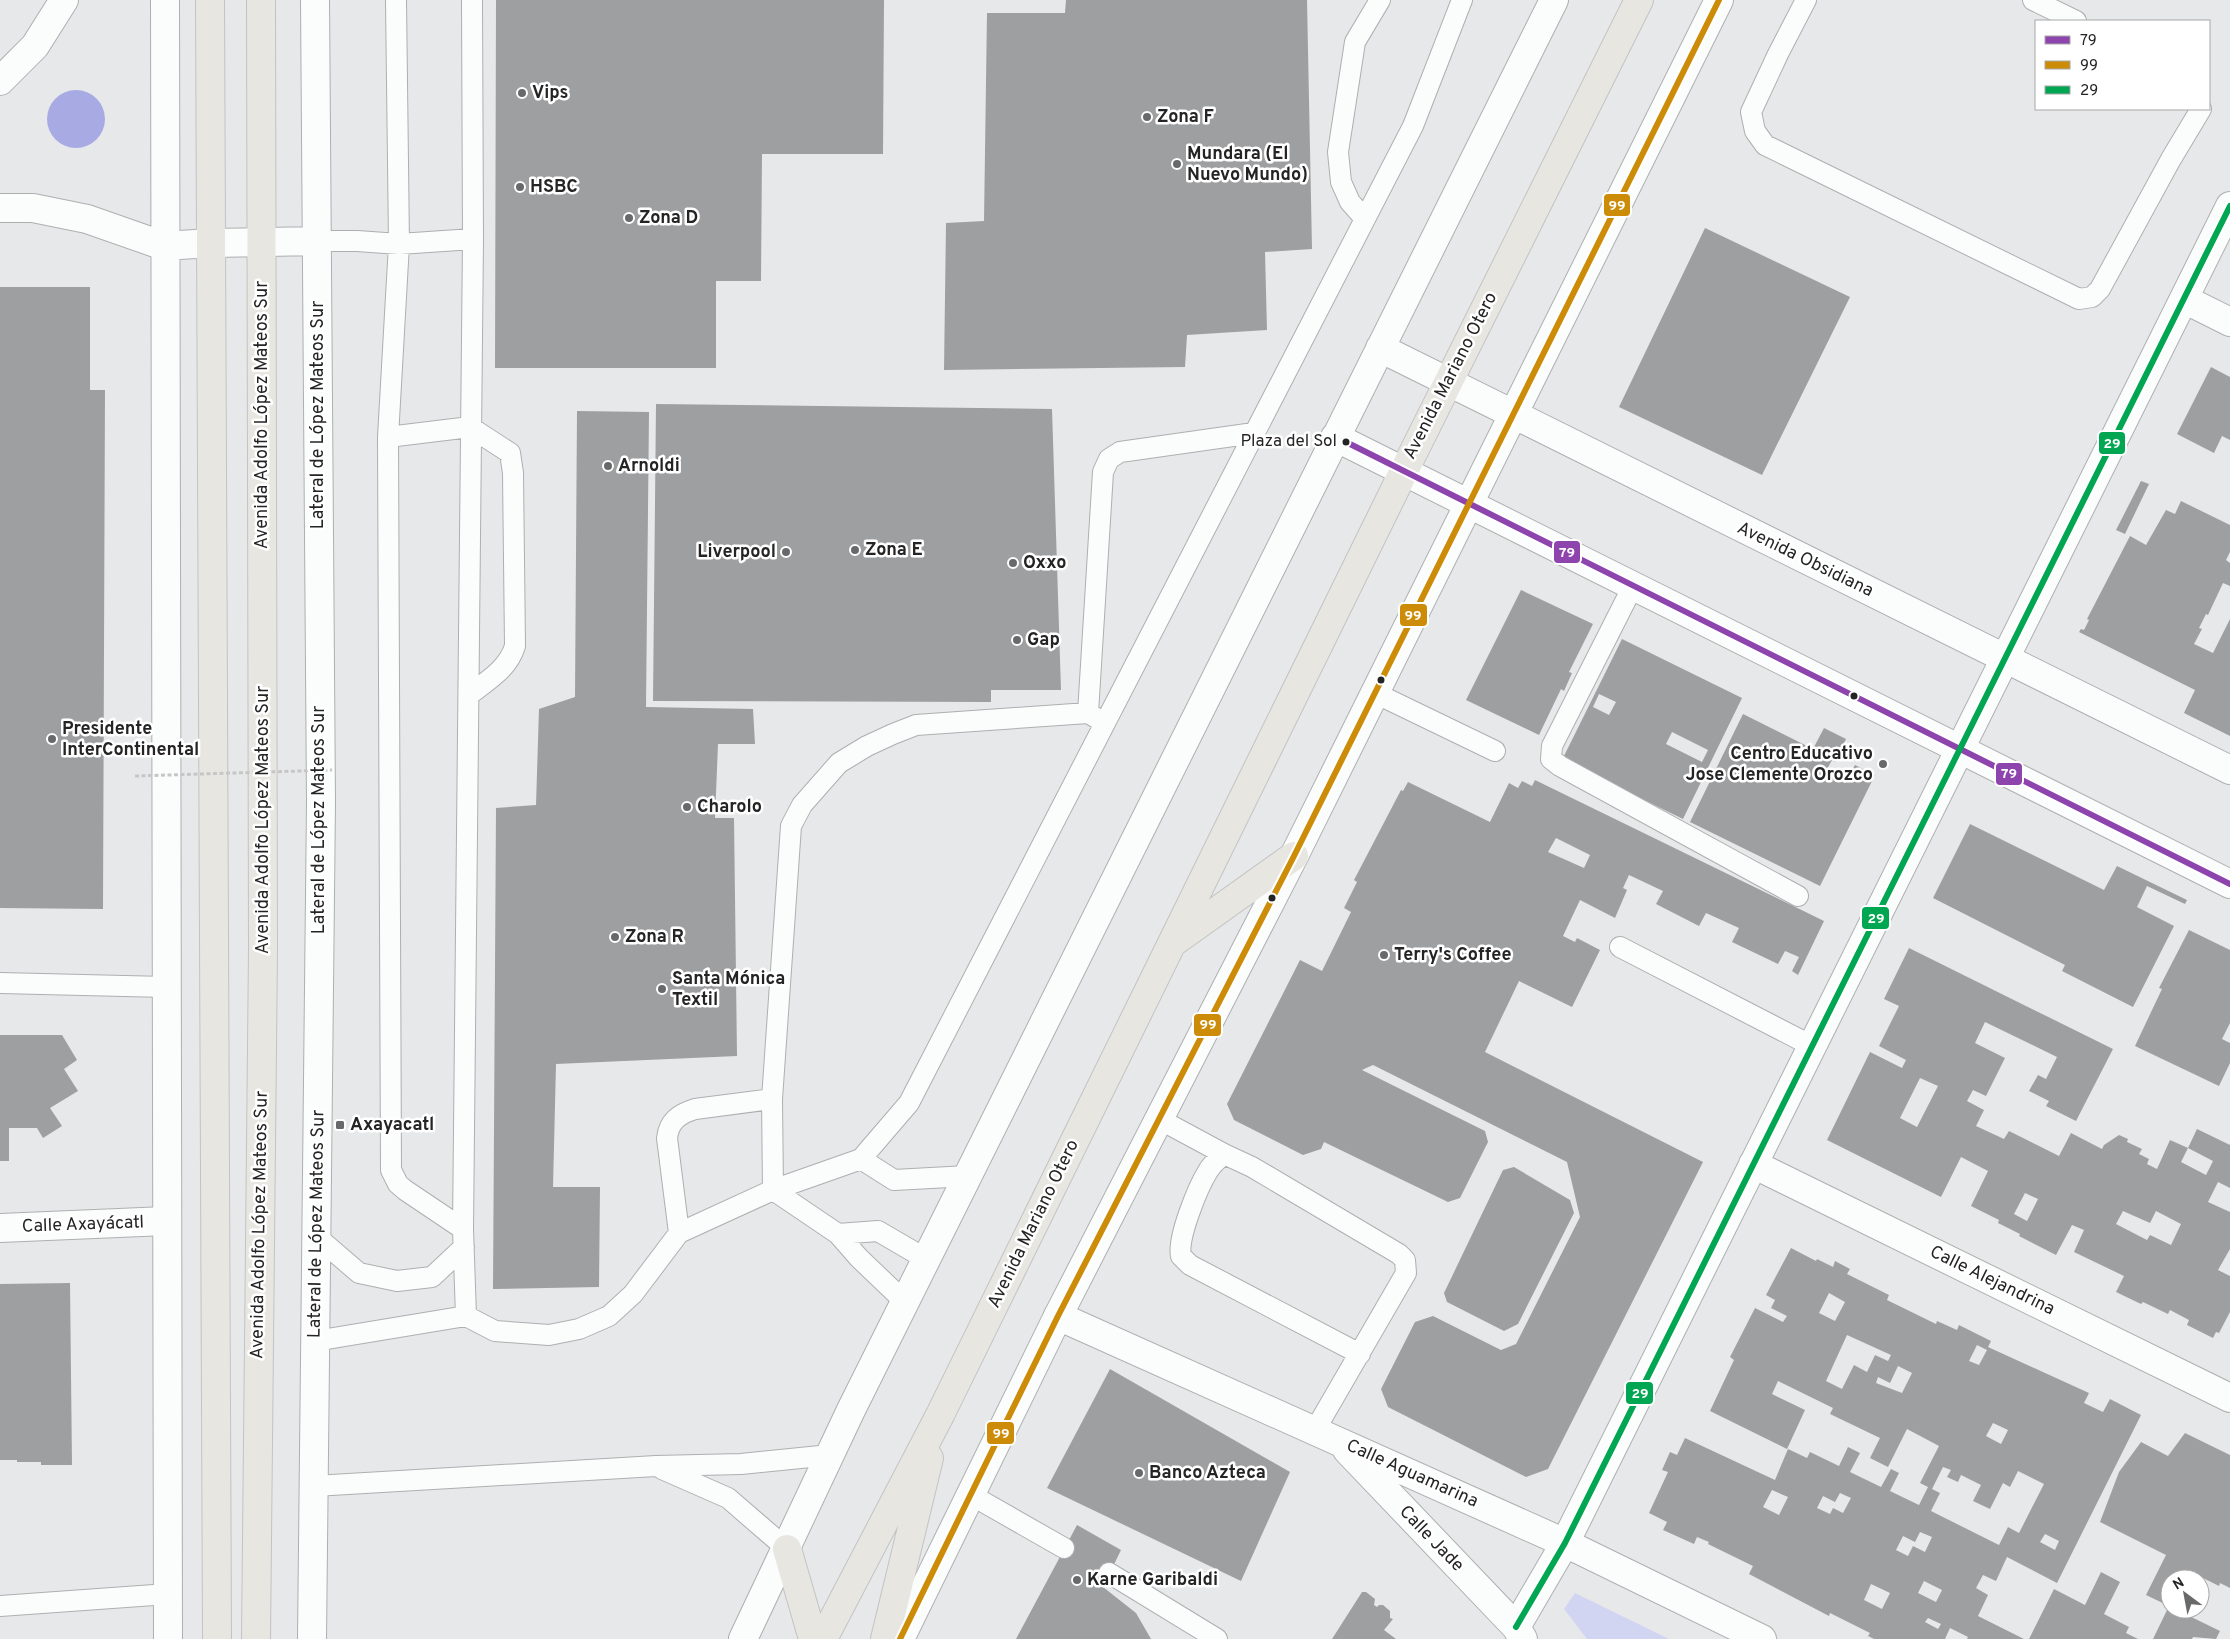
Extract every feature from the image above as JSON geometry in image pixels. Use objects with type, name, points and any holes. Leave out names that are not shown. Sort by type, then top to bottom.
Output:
[{"type":"main road","points":[[0,81],[35,46],[64,0]]},
{"type":"main road","points":[[165,0],[168,1639]]},
{"type":"main road","points":[[210,0],[216,1639]]},
{"type":"main road","name":"Avenida Adolfo López Mateos Sur","points":[[256,1639],[263,949],[261,0]]},
{"type":"main road","name":"Lateral de López Mateos Sur","points":[[312,1639],[321,802],[316,241],[316,0]]},
{"type":"main road","points":[[743,1639],[926,1259],[1554,0]]},
{"type":"main road","name":"Avenida Mariano Otero","points":[[824,1639],[940,1415],[1404,471],[1639,0]]},
{"type":"main road","points":[[900,1639],[1058,1316],[1294,856],[1719,0]]},
{"type":"main road","points":[[1519,1633],[2230,206]]},
{"type":"main road","points":[[0,208],[33,208],[87,219],[164,246],[261,241],[316,241]]},
{"type":"main road","points":[[2184,299],[2230,322]]},
{"type":"main road","name":"Avenida Obsidiana","points":[[1380,348],[2230,770]]},
{"type":"main road","points":[[1335,437],[2230,884]]},
{"type":"main road","points":[[1172,944],[1294,856]]},
{"type":"main road","name":"Calle Alejandrina","points":[[1753,1164],[2230,1398]]},
{"type":"main road","name":"Calle Axayácatl","points":[[0,1228],[166,1222]]},
{"type":"main road","name":"Calle Aguamarina","points":[[1058,1316],[1565,1542],[1762,1639]]},
{"type":"main road","points":[[885,1639],[940,1415]]},
{"type":"main road","name":"Calle Jade","points":[[1326,1435],[1519,1633]]},
{"type":"main road","points":[[787,1549],[814,1639]]},
{"type":"lane","points":[[396,0],[399,244],[388,437],[391,1170],[398,1184],[463,1238]]},
{"type":"lane","points":[[466,1316],[463,1238],[473,239],[472,0]]},
{"type":"lane","points":[[1365,219],[1350,202],[1341,182],[1338,152],[1355,42],[1380,0]]},
{"type":"lane","points":[[316,1341],[466,1316],[495,1331],[549,1335],[580,1329],[609,1316],[634,1294],[679,1233],[773,1190],[861,1159],[909,1103],[1413,126],[1462,0]]},
{"type":"lane","points":[[1806,0],[1751,112],[1756,131],[1765,145],[2080,299],[2092,297],[2100,289],[2199,110]]},
{"type":"lane","points":[[2034,0],[2074,20]]},
{"type":"lane","points":[[316,241],[357,240],[399,244],[473,239]]},
{"type":"lane","points":[[388,437],[470,427],[510,453],[513,473],[516,646],[511,659],[502,669],[469,695]]},
{"type":"lane","points":[[1088,714],[1103,472],[1109,459],[1120,452],[1254,433]]},
{"type":"lane","points":[[1633,586],[1552,746],[1551,759],[1560,766],[1798,896]]},
{"type":"lane","points":[[1375,693],[1495,751]]},
{"type":"lane","points":[[773,1190],[772,1099],[791,826],[802,805],[839,763],[867,746],[916,725],[1088,714],[1105,723]]},
{"type":"lane","points":[[1620,947],[1812,1046]]},
{"type":"lane","points":[[0,982],[166,987]]},
{"type":"lane","points":[[679,1233],[667,1138],[668,1129],[673,1120],[684,1113],[695,1110],[772,1099]]},
{"type":"lane","points":[[1159,1119],[1260,1172],[1399,1254],[1405,1260],[1406,1273],[1360,1354],[1326,1435]]},
{"type":"lane","points":[[1224,1154],[1208,1172],[1197,1193],[1181,1244],[1181,1256],[1190,1265],[1360,1354]]},
{"type":"lane","points":[[861,1159],[894,1180],[968,1176]]},
{"type":"lane","points":[[773,1190],[838,1234],[859,1258],[905,1302]]},
{"type":"lane","points":[[838,1234],[878,1231],[926,1259]]},
{"type":"lane","points":[[316,1236],[359,1273],[397,1281],[432,1277],[463,1238]]},
{"type":"lane","points":[[314,1486],[656,1466],[741,1464],[830,1456]]},
{"type":"lane","points":[[656,1466],[728,1498],[787,1549]]},
{"type":"lane","points":[[971,1495],[1064,1548]]},
{"type":"lane","points":[[1109,1574],[1217,1639]]},
{"type":"lane","points":[[0,1606],[168,1594]]},
{"type":"path","points":[[135,776],[332,770]]},
{"type":"shaded area","points":[[1575,1593],[1669,1639],[1587,1639],[1564,1609]]},
{"type":"water","points":[[70,90],[82,90],[97,98],[105,113],[105,125],[97,140],[82,148],[70,148],[55,140],[47,125],[47,113],[55,98]]},
{"type":"building","name":"Zona D","points":[[496,0],[884,0],[883,154],[762,154],[761,281],[716,281],[716,368],[495,368]]},
{"type":"building","name":"Zona F","points":[[1066,0],[1307,0],[1312,249],[1265,252],[1267,330],[1187,335],[1185,367],[944,370],[946,223],[984,221],[987,13],[1065,13]]},
{"type":"building","points":[[1705,228],[1850,297],[1762,475],[1619,407]]},
{"type":"building","name":"Presidente InterContinental","points":[[0,287],[90,287],[90,390],[105,390],[103,909],[0,908]]},
{"type":"building","points":[[2211,367],[2230,377],[2230,440],[2222,436],[2214,453],[2177,434]]},
{"type":"building","name":"Zona E","points":[[656,404],[1052,409],[1061,690],[991,690],[991,702],[653,701]]},
{"type":"building","name":"Zona R","points":[[577,411],[649,412],[646,707],[753,709],[755,744],[718,744],[715,818],[734,818],[737,1056],[556,1064],[553,1187],[600,1187],[599,1287],[493,1289],[496,808],[536,805],[539,709],[575,697]]},
{"type":"building","points":[[2141,481],[2149,484],[2125,534],[2116,530]]},
{"type":"building","points":[[2181,501],[2230,525],[2230,552],[2226,560],[2230,563],[2230,586],[2223,583],[2208,615],[2206,614],[2199,628],[2202,629],[2194,644],[2213,653],[2230,619],[2230,736],[2184,713],[2195,690],[2079,632],[2081,629],[2084,630],[2089,620],[2087,619],[2130,536],[2146,545],[2166,510],[2175,514]]},
{"type":"building","points":[[1521,590],[1593,624],[1569,672],[1572,673],[1564,691],[1561,689],[1539,735],[1466,700]]},
{"type":"building","points":[[1622,639],[1742,698],[1683,819],[1562,760]],"holes":[[[1599,694],[1616,702],[1609,715],[1593,707]],[[1672,732],[1708,750],[1702,762],[1666,744]]]},
{"type":"building","points":[[1743,714],[1813,749],[1824,728],[1846,739],[1835,762],[1832,760],[1825,773],[1845,783],[1855,765],[1875,775],[1820,886],[1690,822]]},
{"type":"building","points":[[1535,780],[1824,921],[1798,975],[1792,971],[1799,957],[1785,951],[1778,964],[1732,942],[1739,928],[1706,913],[1699,926],[1656,904],[1663,891],[1629,875],[1623,888],[1627,890],[1615,918],[1580,900],[1563,936],[1575,942],[1577,938],[1600,950],[1572,1007],[1519,981],[1485,1052],[1703,1162],[1548,1469],[1526,1477],[1388,1407],[1381,1389],[1415,1322],[1433,1316],[1501,1350],[1516,1344],[1580,1217],[1567,1162],[1373,1065],[1362,1070],[1485,1131],[1488,1142],[1460,1198],[1448,1202],[1324,1142],[1321,1149],[1303,1155],[1234,1120],[1227,1104],[1300,960],[1322,971],[1351,912],[1344,908],[1357,882],[1354,880],[1401,790],[1403,791],[1408,782],[1490,822],[1509,783],[1518,788],[1522,781],[1532,786]],"holes":[[[1556,838],[1590,855],[1584,868],[1548,852]]]},
{"type":"building","points":[[1970,824],[2104,890],[2117,866],[2187,900],[2185,904],[2147,886],[2137,907],[2174,926],[2133,1007],[2062,971],[2065,965],[1933,898]]},
{"type":"building","points":[[2189,930],[2230,950],[2230,1023],[2222,1039],[2230,1043],[2230,1063],[2219,1086],[2135,1046],[2162,989],[2159,988]]},
{"type":"building","points":[[1909,948],[2113,1049],[2076,1121],[2046,1106],[2049,1101],[2029,1091],[2038,1075],[2046,1079],[2057,1057],[1985,1022],[1975,1043],[2005,1058],[1986,1096],[1973,1090],[1967,1101],[1984,1110],[1976,1126],[2004,1139],[2009,1131],[2059,1156],[2071,1133],[2102,1149],[2104,1145],[2119,1135],[2128,1139],[2127,1142],[2142,1149],[2139,1154],[2149,1159],[2147,1164],[2157,1169],[2170,1140],[2188,1148],[2197,1129],[2230,1145],[2230,1188],[2218,1182],[2208,1202],[2230,1212],[2230,1249],[2218,1270],[2230,1276],[2230,1312],[2219,1333],[2216,1332],[2213,1338],[2187,1325],[2189,1320],[2170,1310],[2168,1314],[2116,1292],[2124,1276],[2074,1252],[2084,1230],[2072,1225],[2056,1255],[2019,1236],[2020,1234],[1998,1223],[1999,1220],[1971,1206],[1988,1171],[1961,1157],[1941,1197],[1827,1140],[1870,1052],[1902,1068],[1906,1060],[1879,1046],[1899,1006],[1884,999]],"holes":[[[1920,1078],[1938,1086],[1917,1127],[1900,1118]],[[2188,1148],[2213,1161],[2206,1175],[2181,1162]],[[2025,1193],[2038,1199],[2027,1221],[2014,1214]],[[2123,1211],[2150,1223],[2156,1211],[2181,1224],[2171,1245],[2150,1235],[2147,1240],[2116,1224]]]},
{"type":"building","points":[[0,1035],[62,1035],[77,1060],[64,1069],[78,1091],[50,1108],[62,1126],[43,1138],[37,1128],[9,1128],[9,1161],[0,1161]]},
{"type":"building","points":[[1514,1167],[1570,1200],[1574,1213],[1518,1324],[1504,1331],[1447,1302],[1444,1293],[1503,1170]]},
{"type":"building","points":[[1791,1248],[1816,1261],[1817,1259],[1833,1267],[1835,1261],[1850,1269],[1847,1274],[1889,1295],[1887,1300],[1936,1324],[1937,1321],[1957,1330],[1959,1325],[1991,1341],[1988,1347],[2089,1393],[2084,1403],[2103,1412],[2110,1399],[2141,1415],[2057,1583],[2007,1557],[1996,1581],[1983,1575],[1976,1588],[1988,1595],[1978,1616],[2024,1639],[1967,1639],[1968,1637],[1950,1628],[1945,1639],[1874,1639],[1868,1636],[1870,1633],[1830,1613],[1829,1616],[1749,1574],[1753,1566],[1708,1544],[1709,1542],[1697,1537],[1694,1544],[1663,1530],[1667,1522],[1649,1513],[1668,1472],[1662,1470],[1670,1452],[1677,1455],[1685,1438],[1775,1480],[1788,1449],[1807,1458],[1810,1452],[1839,1466],[1848,1447],[1860,1453],[1850,1472],[1881,1487],[1891,1469],[1899,1473],[1890,1491],[1919,1505],[1928,1487],[1920,1483],[1939,1446],[1907,1429],[1888,1467],[1870,1458],[1880,1438],[1830,1414],[1833,1408],[1778,1381],[1772,1394],[1805,1410],[1787,1449],[1710,1411],[1734,1360],[1730,1357],[1755,1308],[1783,1322],[1787,1316],[1771,1308],[1775,1300],[1766,1295]],"holes":[[[1829,1293],[1845,1302],[1835,1321],[1819,1313]],[[1847,1335],[1891,1355],[1888,1361],[1875,1355],[1867,1372],[1854,1365],[1842,1389],[1826,1381]],[[1977,1345],[1987,1350],[1979,1365],[1969,1361]],[[1898,1366],[1912,1373],[1902,1393],[1876,1383],[1878,1377],[1890,1383]],[[1993,1423],[2008,1430],[2001,1444],[1986,1436]],[[1943,1467],[1951,1470],[1947,1477],[1958,1482],[1961,1475],[1981,1485],[1973,1501],[1990,1509],[2003,1483],[2010,1487],[2018,1471],[2044,1484],[2019,1533],[2008,1527],[1999,1545],[1931,1511],[1940,1493],[1932,1489]],[[1772,1490],[1788,1497],[1779,1515],[1763,1507]],[[1840,1493],[1851,1498],[1843,1513],[1833,1508],[1830,1514],[1817,1508],[1823,1496],[1835,1502]],[[1920,1532],[1932,1537],[1925,1552],[1913,1546],[1908,1556],[1896,1550],[1903,1536],[1915,1542]],[[2045,1534],[2059,1541],[2055,1550],[2040,1542]],[[1924,1581],[1942,1590],[1936,1602],[1918,1593]],[[1871,1584],[1890,1593],[1882,1609],[1864,1600]],[[1928,1618],[1941,1624],[1938,1629],[1925,1622]]]},
{"type":"building","points":[[70,1283],[72,1465],[41,1465],[41,1462],[0,1460],[0,1284]]},
{"type":"building","points":[[1110,1369],[1290,1472],[1241,1581],[1047,1488]]},
{"type":"building","points":[[2185,1433],[2230,1455],[2230,1588],[2220,1583],[2219,1586],[2210,1582],[2210,1569],[2160,1569],[2160,1602],[2146,1595],[2166,1555],[2100,1522],[2119,1472],[2141,1442],[2168,1456]]},
{"type":"building","name":"Karne Garibaldi","points":[[1077,1525],[1121,1550],[1103,1587],[1136,1613],[1151,1639],[1016,1639]]},
{"type":"building","points":[[2101,1572],[2120,1582],[2104,1614],[2129,1627],[2126,1633],[2138,1639],[2029,1639],[2054,1589],[2085,1605]]},
{"type":"building","points":[[1362,1592],[1366,1592],[1375,1599],[1374,1605],[1377,1607],[1383,1605],[1390,1611],[1390,1618],[1393,1619],[1384,1630],[1396,1639],[1332,1639]]},
{"type":"building","points":[[2163,1619],[2195,1619],[2220,1631],[2216,1639],[2193,1637],[2192,1639],[2153,1639]]},
{"type":"transit line","name":"99","points":[[900,1639],[1058,1316],[1294,856],[1719,0]]},
{"type":"transit line","name":"29","points":[[1516,1627],[1565,1543],[2230,206]]},
{"type":"transit line","name":"79","points":[[1346,442],[2230,884]]},
{"type":"place","name":"Vips","points":[[522,93]]},
{"type":"place","name":"Zona F","points":[[1147,117]]},
{"type":"place","name":"Mundara (El Nuevo Mundo)","points":[[1177,164]]},
{"type":"place","name":"HSBC","points":[[520,187]]},
{"type":"place","name":"Zona D","points":[[629,218]]},
{"type":"place","name":"Plaza del Sol","points":[[1346,442]]},
{"type":"place","name":"Arnoldi","points":[[608,466]]},
{"type":"place","name":"Zona E","points":[[855,550]]},
{"type":"place","name":"Liverpool","points":[[786,552]]},
{"type":"place","name":"Oxxo","points":[[1013,563]]},
{"type":"place","name":"Gap","points":[[1017,640]]},
{"type":"place","name":"Presidente InterContinental","points":[[52,739]]},
{"type":"place","name":"Centro Educativo Jose Clemente Orozco","points":[[1883,764]]},
{"type":"place","name":"Charolo","points":[[687,807]]},
{"type":"place","name":"Zona R","points":[[615,937]]},
{"type":"place","name":"Terry's Coffee","points":[[1384,955]]},
{"type":"place","name":"Santa Mónica Textil","points":[[662,989]]},
{"type":"place","name":"Axayacatl","points":[[340,1125]]},
{"type":"place","name":"Banco Azteca","points":[[1139,1473]]},
{"type":"place","name":"Karne Garibaldi","points":[[1077,1580]]}]
